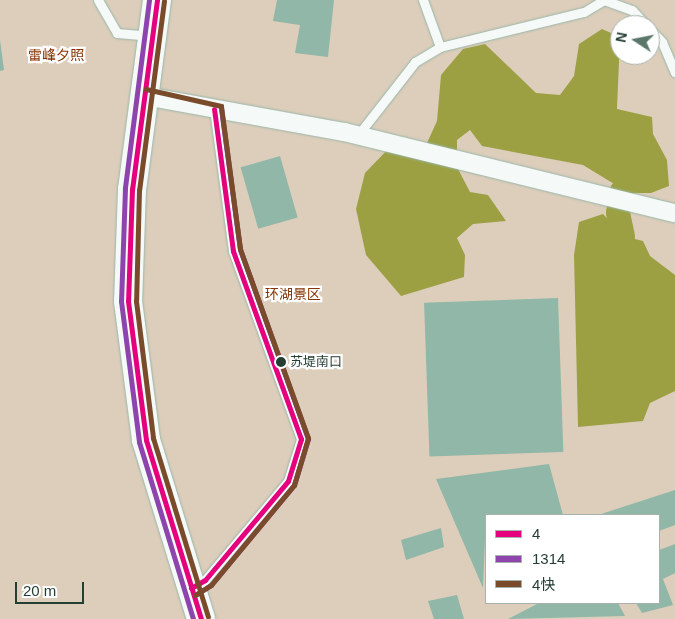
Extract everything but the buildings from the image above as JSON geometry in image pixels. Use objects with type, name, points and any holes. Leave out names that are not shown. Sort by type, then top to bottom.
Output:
[{"type":"main road","points":[[157,0],[154,37],[132,189],[128,301],[146,440],[201,619]]},
{"type":"street","points":[[145,96],[358,136],[675,213]]},
{"type":"lane","points":[[98,0],[117,33],[154,37]]},
{"type":"lane","points":[[423,0],[440,47]]},
{"type":"lane","points":[[358,136],[415,62],[440,47],[584,12],[604,0],[632,10],[637,15]]},
{"type":"lane","points":[[660,43],[672,60],[675,72]]},
{"type":"lane","points":[[191,588],[205,580],[288,481],[301,439],[233,251],[214,109]]},
{"type":"green space","name":"环湖景区","points":[[0,0],[675,0],[675,619],[0,619]]},
{"type":"shaded area","points":[[602,29],[610,33],[610,65],[619,65],[617,109],[652,117],[653,134],[667,160],[669,186],[651,193],[629,193],[583,165],[482,146],[470,130],[457,140],[457,167],[470,192],[488,195],[506,221],[473,224],[457,238],[465,255],[464,277],[401,296],[366,255],[356,209],[365,173],[390,147],[422,154],[437,121],[441,75],[463,49],[485,44],[536,93],[560,95],[574,76],[579,44]]},
{"type":"shaded area","points":[[603,214],[623,236],[643,241],[650,256],[675,275],[675,391],[650,403],[643,421],[578,427],[574,255],[579,222]]},
{"type":"waterway","points":[[622,191],[618,213],[623,236]]},
{"type":"transit line","name":"1314","points":[[149,0],[125,188],[121,301],[139,442],[193,619]]},
{"type":"transit line","name":"4","points":[[157,0],[132,189],[128,301],[146,440],[201,619]]},
{"type":"transit line","name":"4快","points":[[164,1],[139,190],[136,301],[153,438],[208,617]]},
{"type":"transit line","name":"4快","points":[[146,89],[221,106],[240,249],[308,438],[294,485],[211,585],[195,595]]},
{"type":"transit line","name":"1314","points":[[195,595],[211,585],[294,485],[308,439],[240,249],[221,108]]},
{"type":"transit line","name":"4","points":[[191,588],[205,580],[288,481],[301,439],[233,251],[214,109]]},
{"type":"place","name":"苏堤南口","points":[[281,362]]},
{"type":"park label","name":"雷峰夕照","points":[[56,55]]}]
